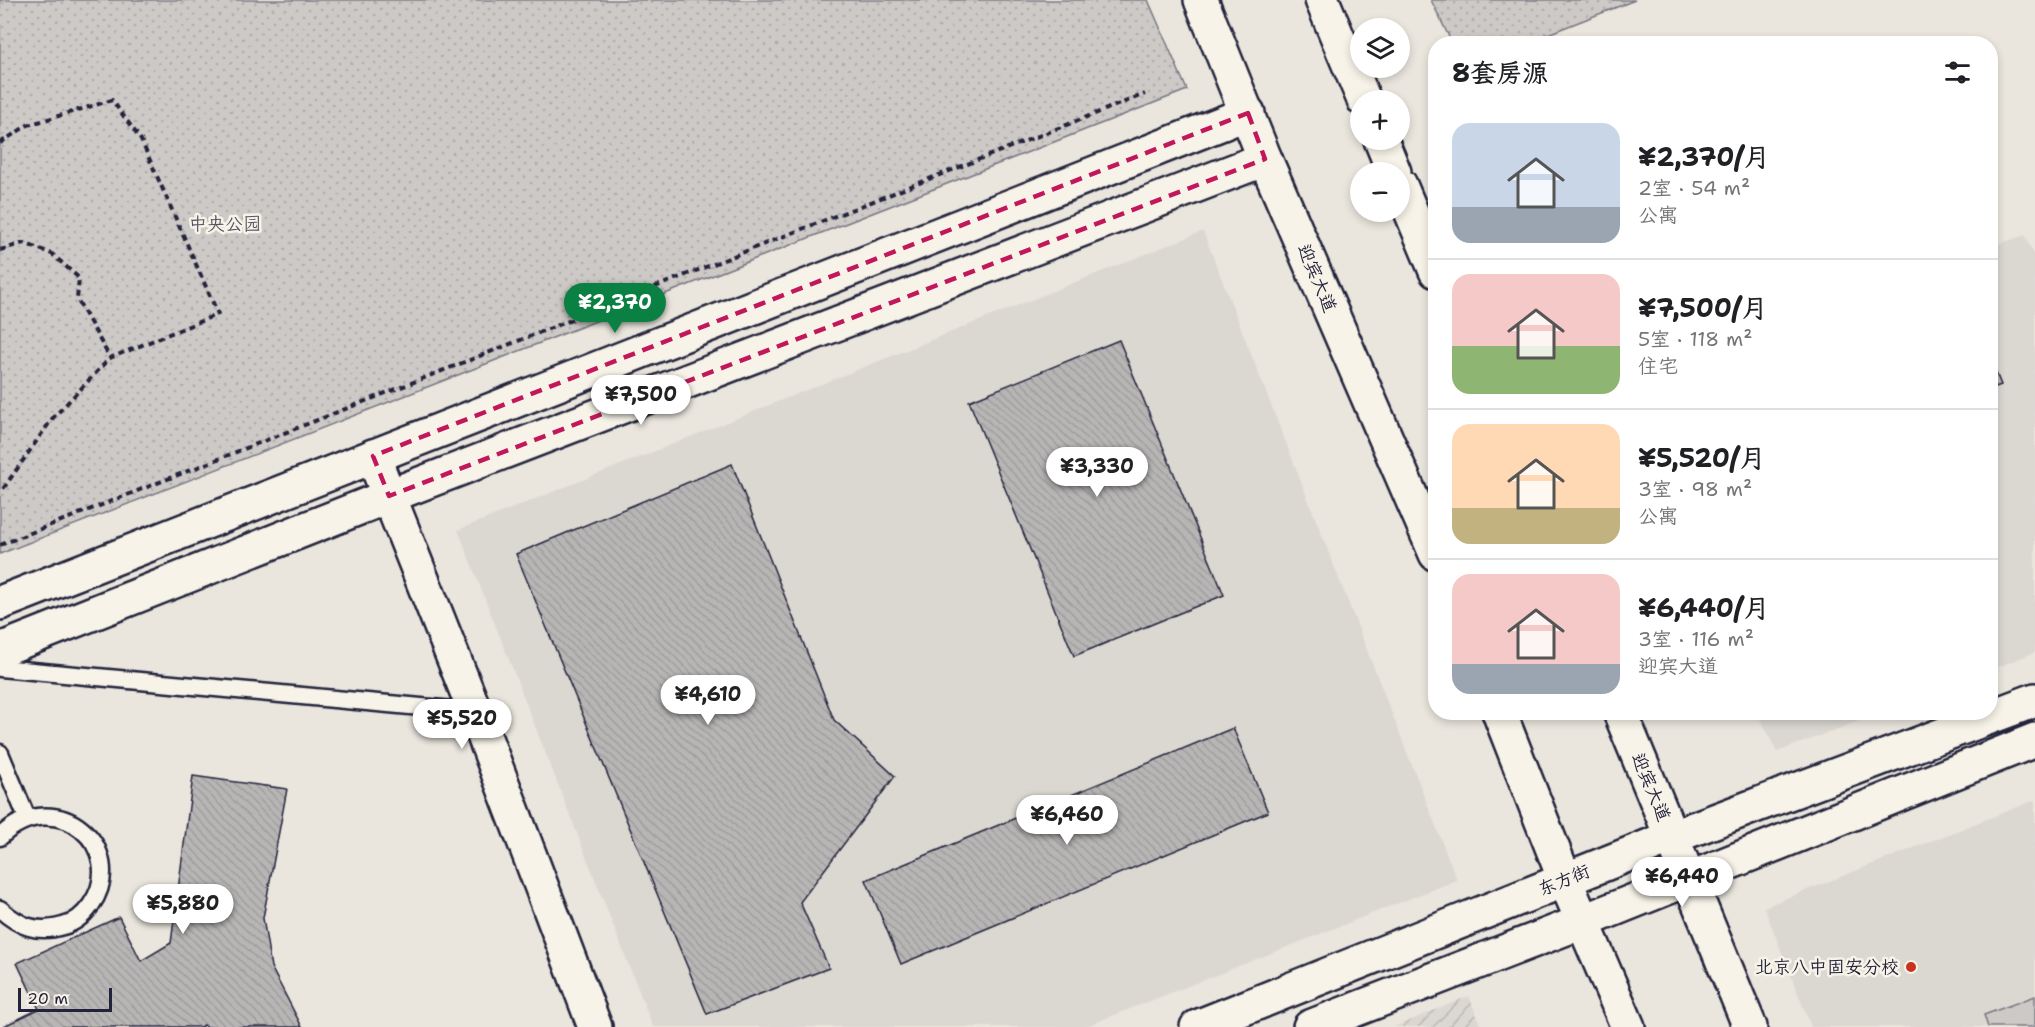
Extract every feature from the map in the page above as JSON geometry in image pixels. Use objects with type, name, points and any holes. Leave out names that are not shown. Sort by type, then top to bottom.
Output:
[{"type":"main road","name":"迎宾大道","points":[[1201,0],[1265,159],[1428,536]]},
{"type":"main road","points":[[1322,0],[1360,90]]},
{"type":"main road","points":[[0,603],[1248,114]]},
{"type":"main road","points":[[0,650],[389,496],[1265,159]]},
{"type":"main road","points":[[1410,209],[1428,252]]},
{"type":"main road","points":[[373,456],[475,712],[595,1027]]},
{"type":"main road","name":"东方街","points":[[1998,714],[2035,700]]},
{"type":"main road","points":[[1502,720],[1565,880],[1628,1027]]},
{"type":"main road","name":"迎宾大道","points":[[1623,720],[1750,1027]]},
{"type":"main road","name":"东方街","points":[[1197,1027],[1672,837],[1982,720]]},
{"type":"main road","points":[[1310,1027],[1584,921],[2035,740]]},
{"type":"lane","points":[[0,669],[475,712]]},
{"type":"lane","points":[[0,753],[27,818]]},
{"type":"lane","points":[[0,837],[11,827],[27,818],[46,816],[64,819],[80,828],[92,841],[100,858],[102,878],[97,897],[86,912],[70,924],[52,930],[33,929],[14,922],[0,909]]},
{"type":"path","points":[[0,545],[1145,94]]},
{"type":"path","points":[[0,143],[28,125],[112,100],[141,140],[218,314],[110,358],[52,419],[3,489],[0,490]]},
{"type":"path","points":[[0,250],[24,243],[52,254],[79,278],[77,299],[110,358]]},
{"type":"highlighted area","points":[[1248,113],[1265,159],[389,496],[373,456]]},
{"type":"shaded area","points":[[1203,231],[1457,880],[1084,1027],[653,1027],[458,530]]},
{"type":"shaded area","points":[[2025,235],[2035,257],[2035,652],[1998,667],[1998,244]]},
{"type":"shaded area","points":[[1761,720],[1862,720],[1777,752]]},
{"type":"shaded area","name":"北京八中固安分校","points":[[2035,800],[2035,1027],[1811,1027],[1764,907]]},
{"type":"shaded area","points":[[1469,996],[1481,1027],[1394,1027]]},
{"type":"green space","name":"中央公园","points":[[0,0],[1148,0],[1187,90],[0,554]]},
{"type":"green space","points":[[1431,0],[1635,0],[1543,36],[1449,36]]},
{"type":"green space","points":[[2035,996],[2035,1027],[1988,1027],[1984,1015]]},
{"type":"building","points":[[1119,340],[1224,595],[1074,656],[969,401]]},
{"type":"building","points":[[732,464],[834,720],[895,776],[800,902],[829,968],[707,1014],[516,554]]},
{"type":"building","points":[[1233,728],[1268,812],[901,964],[866,880]]},
{"type":"building","points":[[193,776],[287,789],[263,918],[271,967],[302,1027],[206,1027],[204,1025],[200,1027],[2,1027],[39,1009],[17,963],[119,917],[141,961],[171,943]]},
{"type":"place","name":"北京八中固安分校","points":[[1911,967]]}]
